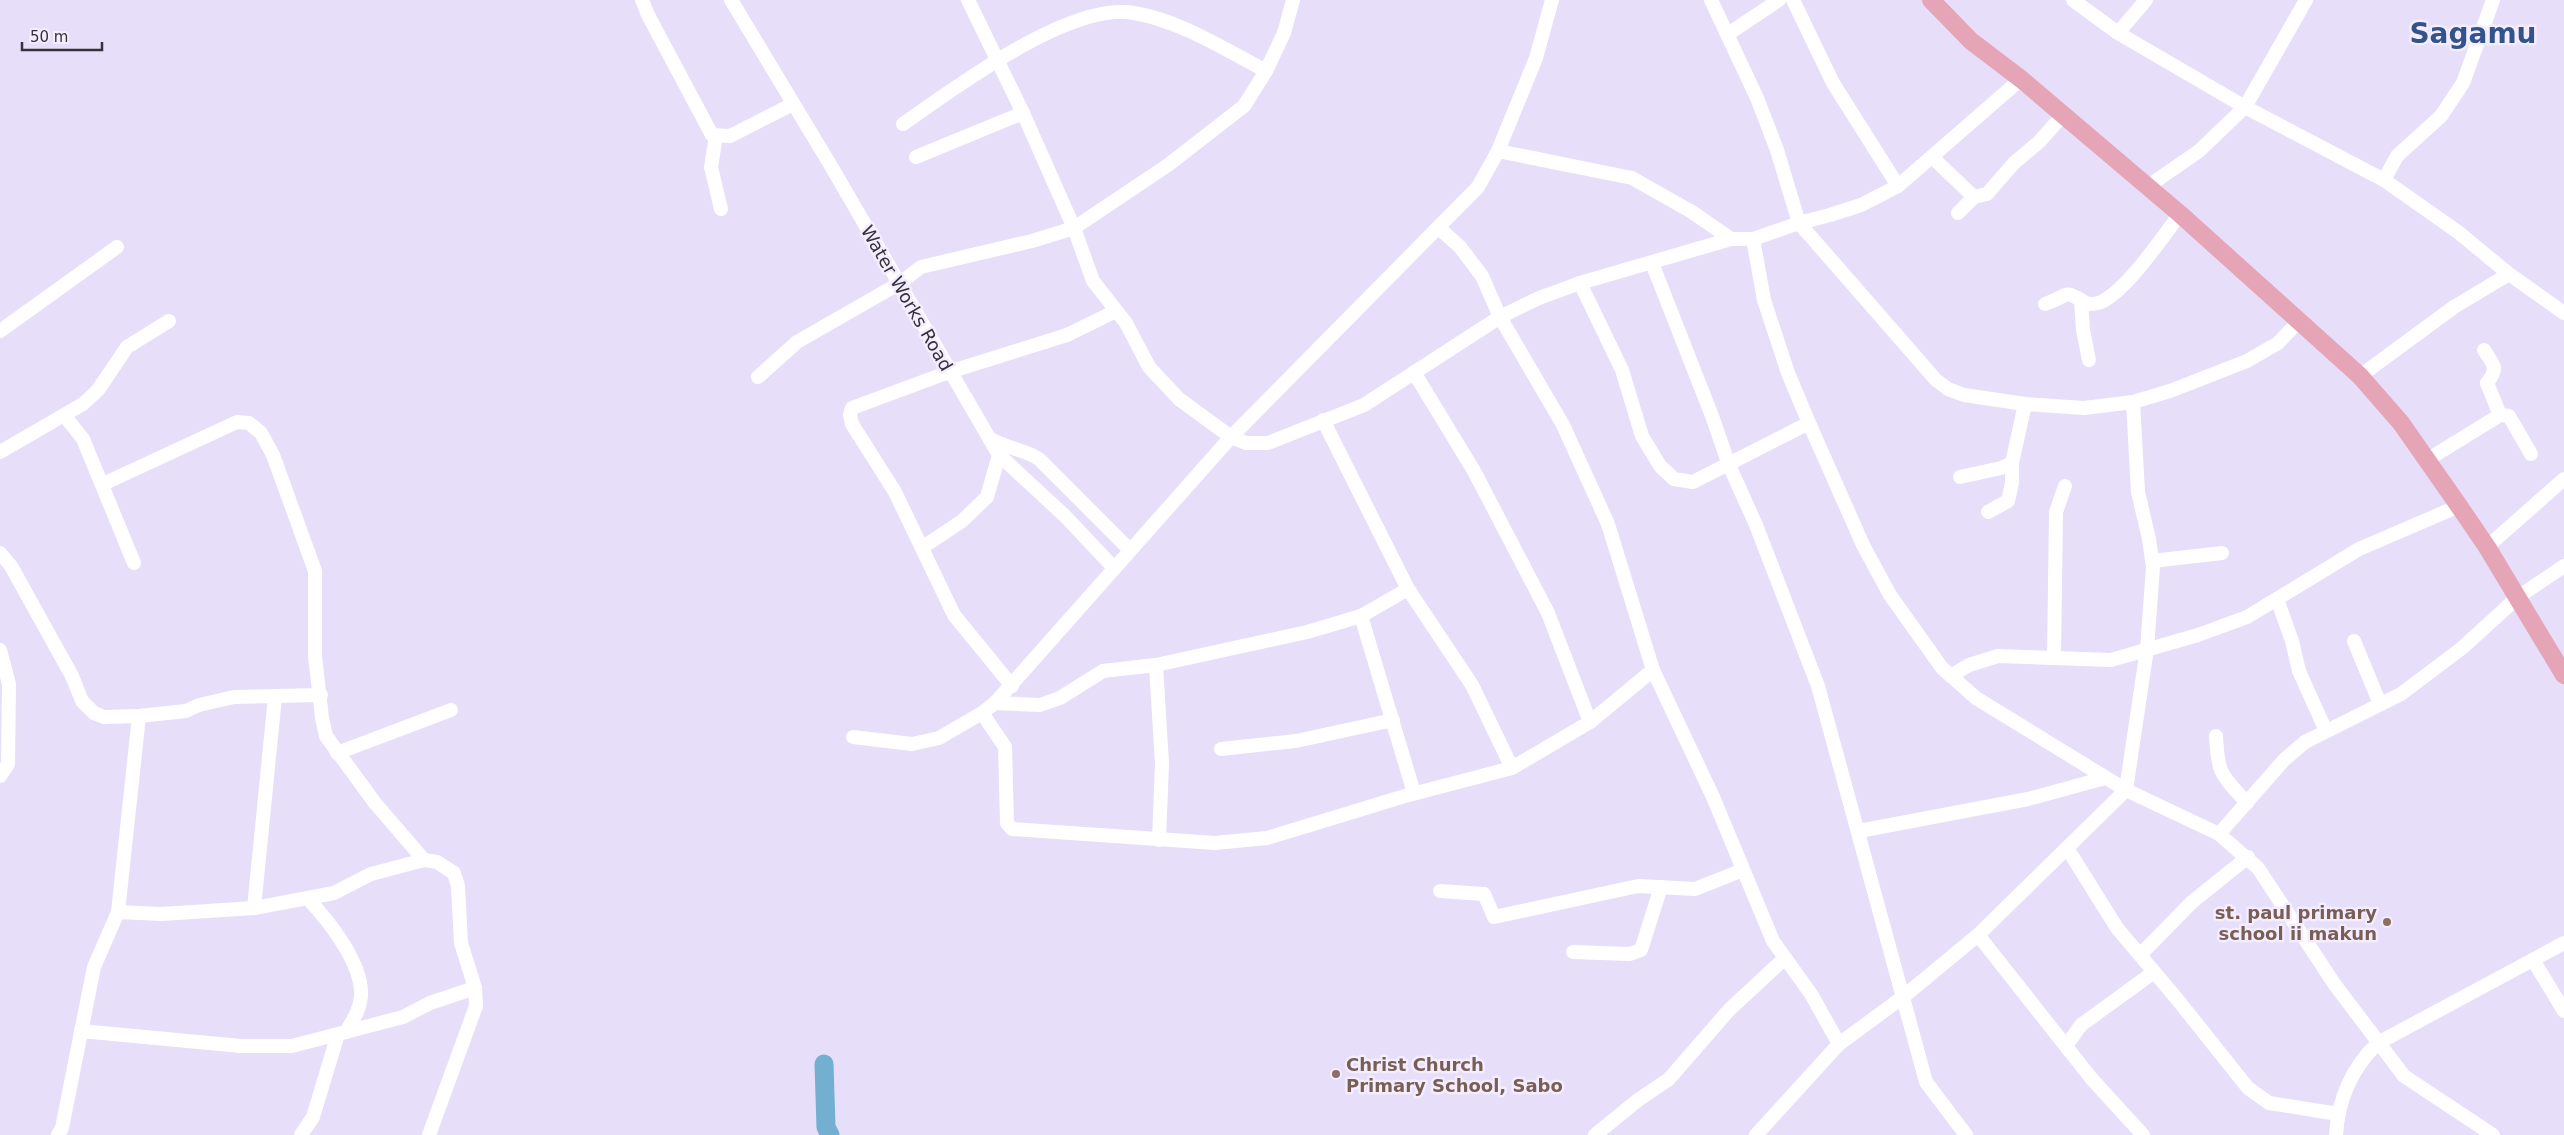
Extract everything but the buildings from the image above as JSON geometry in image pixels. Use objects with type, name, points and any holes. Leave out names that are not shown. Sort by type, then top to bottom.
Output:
[{"type":"main road","points":[[1931,0],[1971,40],[2021,79],[2180,214],[2360,376],[2401,423],[2459,506],[2487,547],[2564,674]]},
{"type":"street","points":[[642,0],[648,15],[712,135],[730,136],[793,104]]},
{"type":"street","name":"Water Works Road","points":[[731,0],[900,283],[949,372],[999,455],[1065,516],[1114,568]]},
{"type":"street","points":[[968,0],[1023,113],[1074,228],[1093,281],[1126,323],[1149,367],[1179,399],[1231,437],[1246,443],[1268,443],[1364,405],[1415,374],[1500,317],[1539,298],[1580,283],[1730,239],[1753,239],[1861,205],[1898,186],[2021,79]]},
{"type":"street","points":[[758,377],[797,342],[900,283],[921,267],[1032,241],[1074,228],[1168,165],[1244,106],[1266,70],[1284,33],[1293,0]]},
{"type":"street","points":[[853,738],[912,744],[939,738],[982,713],[1012,686],[1231,437],[1478,187],[1498,151],[1536,58],[1552,0]]},
{"type":"street","points":[[1711,0],[1728,34],[1777,150],[1799,223],[1936,380],[1948,389],[1964,395],[2024,404],[2084,408],[2133,402],[2170,391],[2247,361],[2278,343],[2299,321]]},
{"type":"street","points":[[1728,34],[1779,0]]},
{"type":"street","points":[[1793,0],[1833,83],[1898,186]]},
{"type":"street","points":[[2073,0],[2118,33],[2245,107],[2384,180],[2458,232],[2509,274],[2564,313]]},
{"type":"street","points":[[2118,33],[2146,0]]},
{"type":"street","points":[[2147,187],[2199,151],[2245,107],[2306,0]]},
{"type":"street","points":[[2384,180],[2397,156],[2441,116],[2463,83],[2493,0]]},
{"type":"street","points":[[903,124],[998,61],[1049,30],[1108,13],[1134,12],[1180,27],[1266,70]]},
{"type":"street","points":[[916,157],[1023,113]]},
{"type":"street","points":[[1958,213],[1974,197],[1986,194],[2014,163],[2039,142],[2063,115]]},
{"type":"street","points":[[716,136],[711,168],[721,209]]},
{"type":"street","points":[[1498,151],[1632,178],[1692,212],[1730,239]]},
{"type":"street","points":[[1932,157],[1974,197]]},
{"type":"street","points":[[2045,304],[2069,294],[2076,295],[2081,301],[2088,304],[2101,302],[2112,295],[2150,255],[2180,214]]},
{"type":"street","points":[[1439,228],[1470,258],[1482,276],[1500,317],[1563,425],[1608,524],[1654,670],[1713,797],[1772,941],[1811,994],[1839,1044]]},
{"type":"street","points":[[1753,239],[1764,300],[1788,373],[1863,545],[1890,596],[1918,637],[1951,676],[1976,698],[2126,790],[2219,834],[2248,857],[2258,868],[2335,985],[2404,1076],[2493,1135]]},
{"type":"street","points":[[0,330],[116,247]]},
{"type":"street","points":[[1652,263],[1712,416],[1729,466],[1756,525],[1818,686],[1926,1082],[1966,1135]]},
{"type":"street","points":[[2360,376],[2454,307],[2509,274]]},
{"type":"street","points":[[1580,283],[1622,370],[1642,436],[1660,466],[1674,479],[1692,482],[1729,466],[1809,423]]},
{"type":"street","points":[[2081,301],[2083,330],[2089,360]]},
{"type":"street","points":[[1012,686],[954,615],[895,492],[852,424],[850,415],[852,408],[857,405],[949,372],[1066,335],[1116,311]]},
{"type":"street","points":[[0,452],[84,404],[98,390],[127,347],[169,321]]},
{"type":"street","points":[[2484,350],[2495,368],[2495,372],[2487,384],[2500,415]]},
{"type":"street","points":[[1415,374],[1474,470],[1548,613],[1590,722]]},
{"type":"street","points":[[1756,1135],[1839,1044],[1903,997],[1978,935],[2126,790],[2147,649],[2152,561],[2138,492],[2133,402]]},
{"type":"street","points":[[1988,512],[2008,501],[2012,489],[2012,463],[2024,404]]},
{"type":"street","points":[[64,415],[83,439],[134,563]]},
{"type":"street","points":[[2427,460],[2500,415],[2510,416],[2531,454]]},
{"type":"street","points":[[1323,420],[1408,589],[1472,685],[1512,768]]},
{"type":"street","points":[[103,484],[238,422],[249,423],[261,433],[273,455],[314,571],[316,656],[322,718],[326,736],[374,803],[424,860]]},
{"type":"street","points":[[988,438],[1003,447],[1033,455],[1039,459],[1130,550]]},
{"type":"street","points":[[923,547],[962,521],[987,497],[999,455]]},
{"type":"street","points":[[1960,477],[2002,468],[2012,463]]},
{"type":"street","points":[[2487,547],[2564,479]]},
{"type":"street","points":[[2054,658],[2056,512],[2065,486]]},
{"type":"street","points":[[1951,676],[1969,665],[1998,656],[2111,660],[2198,635],[2246,616],[2359,549],[2459,506]]},
{"type":"street","points":[[2152,561],[2222,553]]},
{"type":"street","points":[[0,554],[11,566],[72,676],[86,707],[104,718],[186,711],[199,705],[234,697],[321,695]]},
{"type":"street","points":[[2219,834],[2284,760],[2305,742],[2401,694],[2462,648],[2518,597],[2564,566]]},
{"type":"street","points":[[995,703],[1040,705],[1060,698],[1103,671],[1156,665],[1307,632],[1361,616],[1408,589]]},
{"type":"street","points":[[2277,599],[2300,670],[2326,731]]},
{"type":"street","points":[[1361,616],[1414,793]]},
{"type":"street","points":[[2354,641],[2380,704]]},
{"type":"street","points":[[0,650],[8,684],[8,764],[0,776]]},
{"type":"street","points":[[1156,665],[1162,764],[1159,840]]},
{"type":"street","points":[[982,713],[1005,747],[1007,823],[1012,829],[1159,840],[1215,842],[1267,838],[1414,793],[1512,768],[1590,722],[1654,670]]},
{"type":"street","points":[[254,908],[275,697]]},
{"type":"street","points":[[337,753],[451,710]]},
{"type":"street","points":[[58,1135],[62,1128],[94,968],[118,912],[139,716]]},
{"type":"street","points":[[1221,748],[1296,741],[1393,720]]},
{"type":"street","points":[[2216,736],[2218,766],[2223,777],[2247,803]]},
{"type":"street","points":[[1858,831],[2028,799],[2105,778]]},
{"type":"street","points":[[2067,848],[2118,928],[2248,1088],[2258,1097],[2269,1103],[2338,1114]]},
{"type":"street","points":[[2140,955],[2192,902],[2248,857]]},
{"type":"street","points":[[118,912],[162,914],[254,908],[334,893],[371,874],[424,860],[442,864],[454,873],[458,886],[461,943],[475,988],[474,1016],[429,1135]]},
{"type":"street","points":[[1440,892],[1484,894],[1494,917],[1638,886],[1695,889],[1743,870]]},
{"type":"street","points":[[1573,952],[1630,954],[1641,950],[1661,887]]},
{"type":"street","points":[[302,1135],[313,1117],[342,1033],[359,1011],[361,996],[358,976],[337,935],[324,916],[308,899]]},
{"type":"street","points":[[1978,935],[2090,1078],[2143,1135]]},
{"type":"street","points":[[2336,1135],[2338,1114],[2343,1096],[2363,1058],[2378,1043],[2564,943]]},
{"type":"street","points":[[1595,1135],[1638,1100],[1669,1079],[1729,1010],[1785,958]]},
{"type":"street","points":[[2533,960],[2564,1011]]},
{"type":"street","points":[[2066,1046],[2081,1025],[2154,972]]},
{"type":"street","points":[[81,1032],[281,1048],[403,1017],[430,1003],[475,988]]},
{"type":"waterway","points":[[824,1064],[826,1127],[830,1135]]},
{"type":"place","name":"st. paul primary school ii makun","points":[[2387,922]]},
{"type":"place","name":"Christ Church Primary School, Sabo","points":[[1336,1074]]},
{"type":"district","name":"Sagamu","points":[[2473,33]]}]
